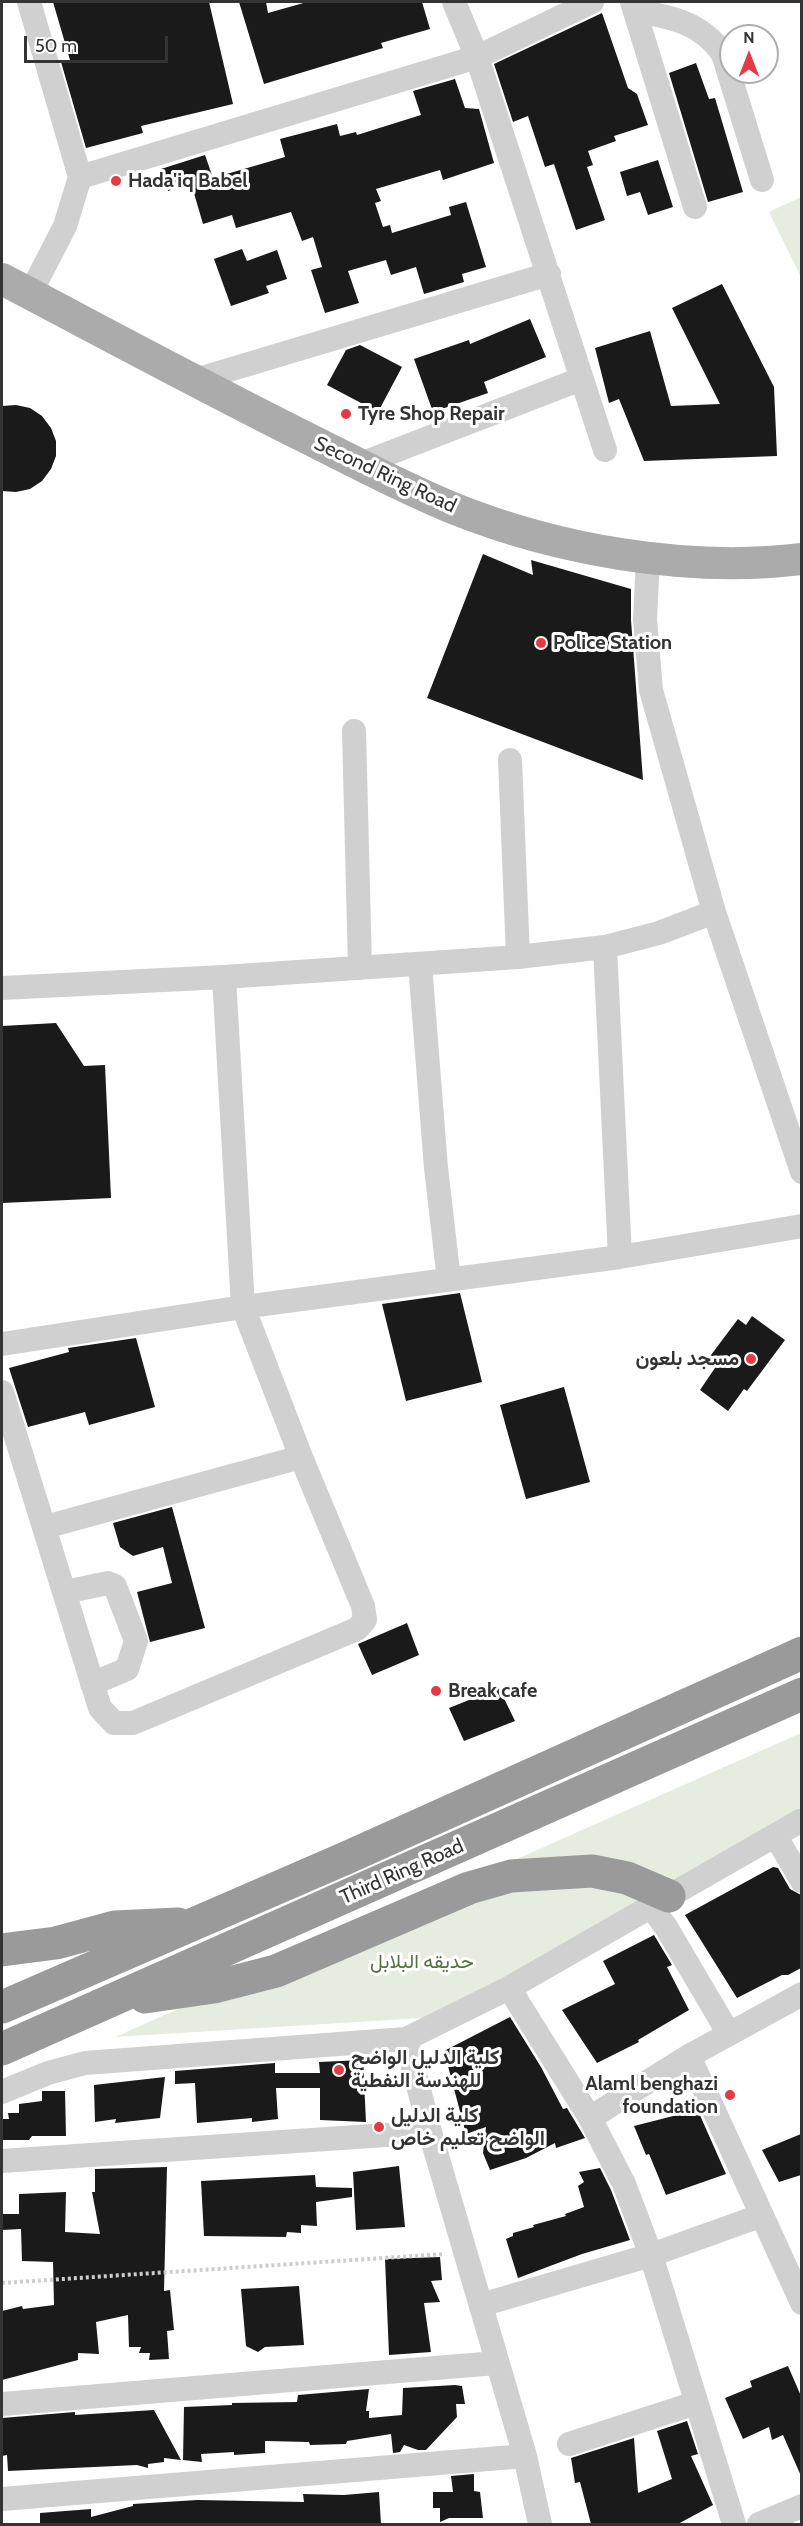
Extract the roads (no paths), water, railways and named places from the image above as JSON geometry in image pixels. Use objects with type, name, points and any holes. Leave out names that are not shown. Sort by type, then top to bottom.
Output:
[{"type":"highway","name":"Third Ring Road","points":[[2,2007],[194,1924],[801,1653]]},
{"type":"highway","name":"Third Ring Road","points":[[2,2049],[801,1694]]},
{"type":"highway","points":[[116,1999],[182,1993],[276,1971],[469,1888],[511,1876],[592,1871],[627,1878],[660,1901]]},
{"type":"highway","points":[[2,1950],[56,1943],[115,1927],[164,1923],[194,1924]]},
{"type":"main road","name":"Second Ring Road","points":[[2,279],[192,381],[361,464],[450,507],[515,530],[648,558],[707,562],[801,559]]},
{"type":"street","points":[[29,2],[80,177],[65,226],[30,294]]},
{"type":"street","points":[[454,2],[477,57],[605,450]]},
{"type":"street","points":[[80,177],[477,57],[592,2]]},
{"type":"street","points":[[634,6],[672,17],[707,35],[716,43],[723,54],[762,180]]},
{"type":"street","points":[[634,6],[695,207]]},
{"type":"street","points":[[192,381],[549,274]]},
{"type":"street","points":[[361,464],[581,379]]},
{"type":"street","points":[[648,558],[645,619],[651,690],[714,912],[801,1172]]},
{"type":"street","points":[[354,731],[360,968]]},
{"type":"street","points":[[510,760],[518,957]]},
{"type":"street","points":[[2,988],[518,957],[605,947],[659,933],[714,912]]},
{"type":"street","points":[[605,947],[620,1257]]},
{"type":"street","points":[[420,964],[436,1167],[449,1280]]},
{"type":"street","points":[[2,1392],[100,1708],[114,1723],[133,1723],[357,1629],[364,1620],[363,1606],[243,1307],[224,976]]},
{"type":"street","points":[[2,1344],[243,1307],[620,1257],[801,1226]]},
{"type":"street","points":[[45,1527],[302,1457]]},
{"type":"street","points":[[65,1592],[108,1583],[116,1586],[136,1641],[127,1669],[92,1684]]},
{"type":"street","points":[[2,2092],[48,2073],[85,2063],[406,2039],[509,1988],[801,1820]]},
{"type":"street","points":[[775,1835],[801,1881]]},
{"type":"street","points":[[660,1901],[666,1927],[729,2034]]},
{"type":"street","points":[[509,1988],[590,2118],[624,2184],[651,2255],[734,2524]]},
{"type":"street","points":[[590,2118],[689,2056],[801,1994]]},
{"type":"street","points":[[406,2039],[430,2132],[525,2456],[540,2524]]},
{"type":"street","points":[[689,2056],[760,2216],[800,2297]]},
{"type":"street","points":[[2,2161],[430,2132]]},
{"type":"street","points":[[481,2305],[651,2255],[760,2216]]},
{"type":"street","points":[[2,2404],[496,2363]]},
{"type":"street","points":[[569,2444],[696,2403]]},
{"type":"street","points":[[2,2499],[525,2456]]},
{"type":"street","points":[[772,2522],[801,2506]]},
{"type":"place","name":"Hada'iq Babel","points":[[116,181]]},
{"type":"place","name":"Tyre Shop Repair","points":[[346,414]]},
{"type":"place","name":"Police Station","points":[[541,643]]},
{"type":"place","name":"مسجد بلعون","points":[[751,1359]]},
{"type":"place","name":"Break cafe","points":[[436,1691]]},
{"type":"place","name":"كلية الدليل الواضح للهندسة النفطية","points":[[339,2070]]},
{"type":"place","name":"Alaml benghazi foundation","points":[[730,2095]]},
{"type":"place","name":"كلية الدليل الواضح تعليم خاص","points":[[379,2127]]},
{"type":"park label","name":"حديقه البلابل","points":[[422,1962]]}]
